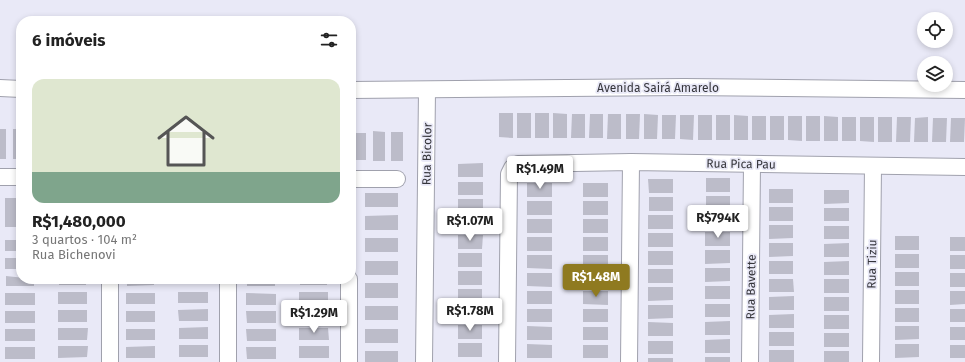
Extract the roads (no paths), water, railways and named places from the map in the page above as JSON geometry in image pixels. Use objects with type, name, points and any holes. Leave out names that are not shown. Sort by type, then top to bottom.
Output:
[{"type":"street","name":"Avenida Sairá Amarelo","points":[[356,90],[684,87],[965,90]]},
{"type":"street","points":[[0,88],[16,88]]},
{"type":"street","name":"Rua Bicolor","points":[[424,362],[428,90]]},
{"type":"street","points":[[629,362],[631,162]]},
{"type":"street","name":"Rua Pica Pau","points":[[507,362],[509,174],[512,168],[518,164],[631,162],[965,167]]},
{"type":"street","name":"Rua Bavette","points":[[750,362],[752,164]]},
{"type":"street","name":"Rua Tiziu","points":[[870,362],[873,166]]},
{"type":"street","points":[[0,177],[16,177]]},
{"type":"street","points":[[356,179],[397,179]]},
{"type":"street","points":[[110,284],[110,362]]},
{"type":"street","points":[[228,284],[228,362]]},
{"type":"street","points":[[349,284],[349,362]]}]
